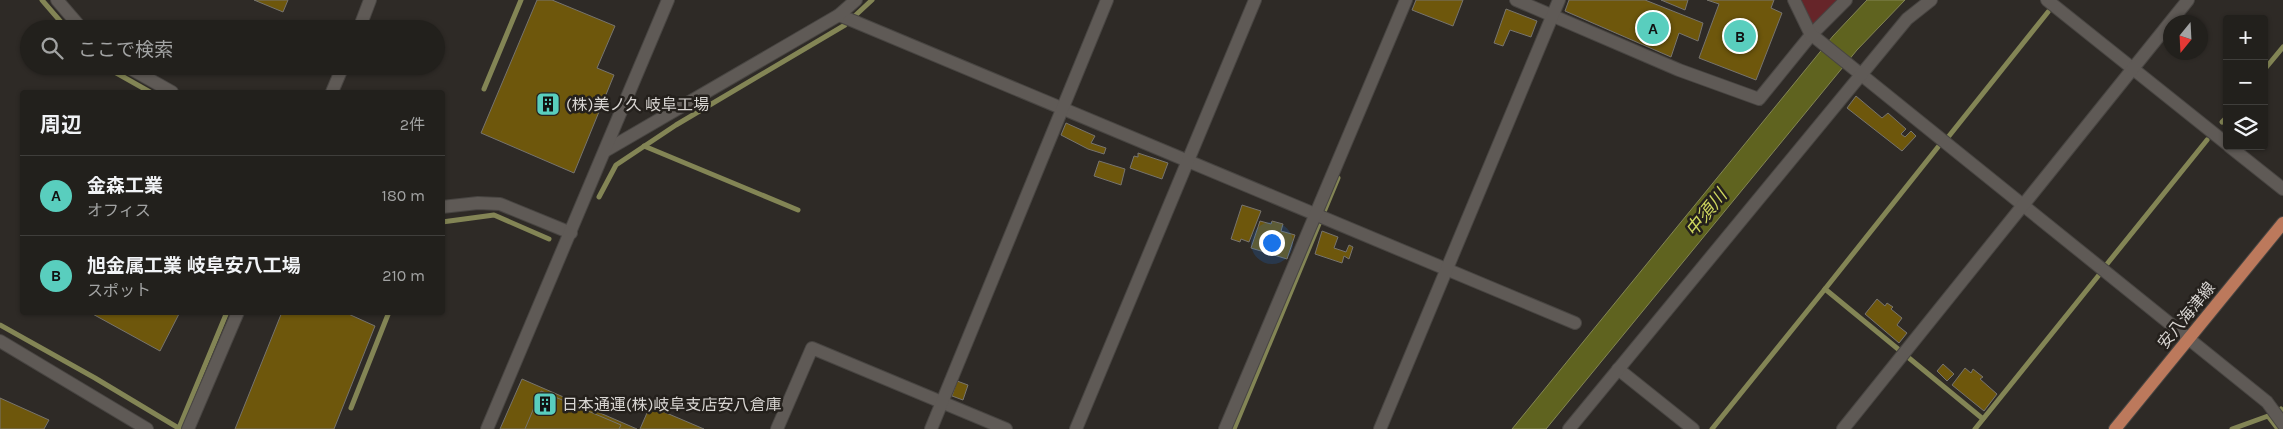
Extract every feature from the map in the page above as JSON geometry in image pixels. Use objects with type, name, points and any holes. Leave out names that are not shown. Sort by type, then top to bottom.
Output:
[{"type":"main road","name":"安八海津線","points":[[2115,429],[2283,223]]},
{"type":"street","points":[[57,0],[74,20]]},
{"type":"street","points":[[362,20],[370,0]]},
{"type":"street","points":[[487,429],[571,234],[668,0]]},
{"type":"street","points":[[605,151],[839,15],[856,0]]},
{"type":"street","points":[[930,429],[1107,0]]},
{"type":"street","points":[[1076,429],[1186,161],[1255,0]]},
{"type":"street","points":[[1226,429],[1406,0]]},
{"type":"street","points":[[1516,0],[1679,70],[1759,99],[1846,0]]},
{"type":"street","points":[[1380,429],[1559,0]]},
{"type":"street","points":[[1794,0],[1814,37],[2267,402],[2283,424]]},
{"type":"street","points":[[1569,429],[1857,71],[1907,20],[1931,0]]},
{"type":"street","points":[[2047,0],[2223,141]]},
{"type":"street","points":[[1843,429],[2188,0]]},
{"type":"street","points":[[839,15],[1061,110],[1575,324]]},
{"type":"street","points":[[142,75],[168,90]]},
{"type":"street","points":[[333,90],[339,75]]},
{"type":"street","points":[[2234,150],[2283,189]]},
{"type":"street","points":[[445,207],[478,203],[500,204],[571,234]]},
{"type":"street","points":[[188,429],[237,315]]},
{"type":"street","points":[[0,341],[147,429]]},
{"type":"street","points":[[777,429],[812,348],[1006,429]]},
{"type":"street","points":[[1618,369],[1693,429]]},
{"type":"shaded area","points":[[1800,0],[1840,0],[1814,26]]},
{"type":"water","name":"中須川","points":[[1867,0],[1905,0],[1857,50],[1546,429],[1512,429],[1833,36]]},
{"type":"building","points":[[254,0],[288,0],[283,12]]},
{"type":"building","name":"(株)美ノ久 岐阜工場","points":[[537,0],[552,0],[615,26],[597,68],[614,75],[574,173],[481,133]]},
{"type":"building","points":[[1416,0],[1463,0],[1453,26],[1412,10]]},
{"type":"building","points":[[1569,0],[1645,0],[1703,23],[1698,41],[1679,33],[1671,57],[1565,11]]},
{"type":"building","points":[[1661,0],[1688,0],[1685,10]]},
{"type":"building","points":[[1707,0],[1774,0],[1771,8],[1782,13],[1756,80],[1699,58],[1719,4]]},
{"type":"building","points":[[1506,9],[1537,21],[1531,37],[1510,30],[1503,46],[1494,43]]},
{"type":"building","points":[[1856,96],[1882,118],[1888,113],[1906,129],[1901,134],[1905,137],[1911,131],[1916,136],[1902,151],[1847,108]]},
{"type":"building","points":[[1066,123],[1095,136],[1091,143],[1106,148],[1104,154],[1088,149],[1061,135]]},
{"type":"building","points":[[1138,153],[1168,163],[1162,179],[1130,168],[1134,156],[1138,157]]},
{"type":"building","points":[[1099,161],[1125,169],[1121,185],[1094,176]]},
{"type":"building","points":[[1242,205],[1261,211],[1249,242],[1241,239],[1240,242],[1231,239]]},
{"type":"building","points":[[1260,221],[1271,224],[1272,221],[1283,224],[1281,231],[1295,235],[1287,259],[1251,248]]},
{"type":"building","points":[[1322,231],[1338,237],[1334,248],[1346,252],[1349,245],[1353,247],[1349,259],[1344,256],[1342,263],[1315,254]]},
{"type":"building","points":[[1877,299],[1885,306],[1887,303],[1893,307],[1891,309],[1902,318],[1897,325],[1907,333],[1899,343],[1865,314]]},
{"type":"building","points":[[94,315],[178,315],[160,351]]},
{"type":"building","points":[[281,315],[351,315],[375,326],[334,429],[235,429]]},
{"type":"building","points":[[1943,364],[1954,374],[1947,381],[1937,371]]},
{"type":"building","points":[[1965,368],[1971,373],[1973,369],[1983,377],[1980,379],[1997,394],[1984,411],[1952,385]]},
{"type":"building","name":"日本通運(株)岐阜支店安八倉庫","points":[[522,379],[637,429],[500,429]]},
{"type":"building","points":[[957,381],[968,385],[963,400],[952,396]]},
{"type":"building","points":[[541,391],[621,425],[619,429],[525,429]]},
{"type":"building","points":[[0,398],[49,420],[44,429],[0,429]]},
{"type":"building","name":"日本通運(株)岐阜支店安八倉庫","points":[[650,406],[704,429],[640,429]]},
{"type":"waterway","points":[[42,0],[59,20]]},
{"type":"waterway","points":[[484,89],[521,0]]},
{"type":"waterway","points":[[599,197],[616,165],[676,125],[845,25],[872,0]]},
{"type":"waterway","points":[[1949,136],[2048,12]]},
{"type":"waterway","points":[[2268,65],[2283,47]]},
{"type":"waterway","points":[[120,75],[146,90]]},
{"type":"waterway","points":[[2107,264],[2207,140]]},
{"type":"waterway","points":[[644,146],[798,210]]},
{"type":"waterway","points":[[1898,349],[1825,289],[1938,147]]},
{"type":"waterway","points":[[1234,429],[1338,178]]},
{"type":"waterway","points":[[445,222],[494,215],[549,239]]},
{"type":"waterway","points":[[1975,429],[2099,275]]},
{"type":"waterway","points":[[1712,429],[1825,289]]},
{"type":"waterway","points":[[179,428],[226,315]]},
{"type":"waterway","points":[[351,408],[388,315]]},
{"type":"waterway","points":[[0,325],[95,378],[180,429]]},
{"type":"waterway","points":[[1909,358],[1983,419]]},
{"type":"waterway","points":[[2232,429],[2268,416],[2278,429]]},
{"type":"place","name":"金森工業","points":[[1653,28]]},
{"type":"place","name":"旭金属工業 岐阜安八工場","points":[[1740,36]]},
{"type":"place","name":"(株)美ノ久 岐阜工場","points":[[548,104]]},
{"type":"place","name":"日本通運(株)岐阜支店安八倉庫","points":[[545,404]]}]
